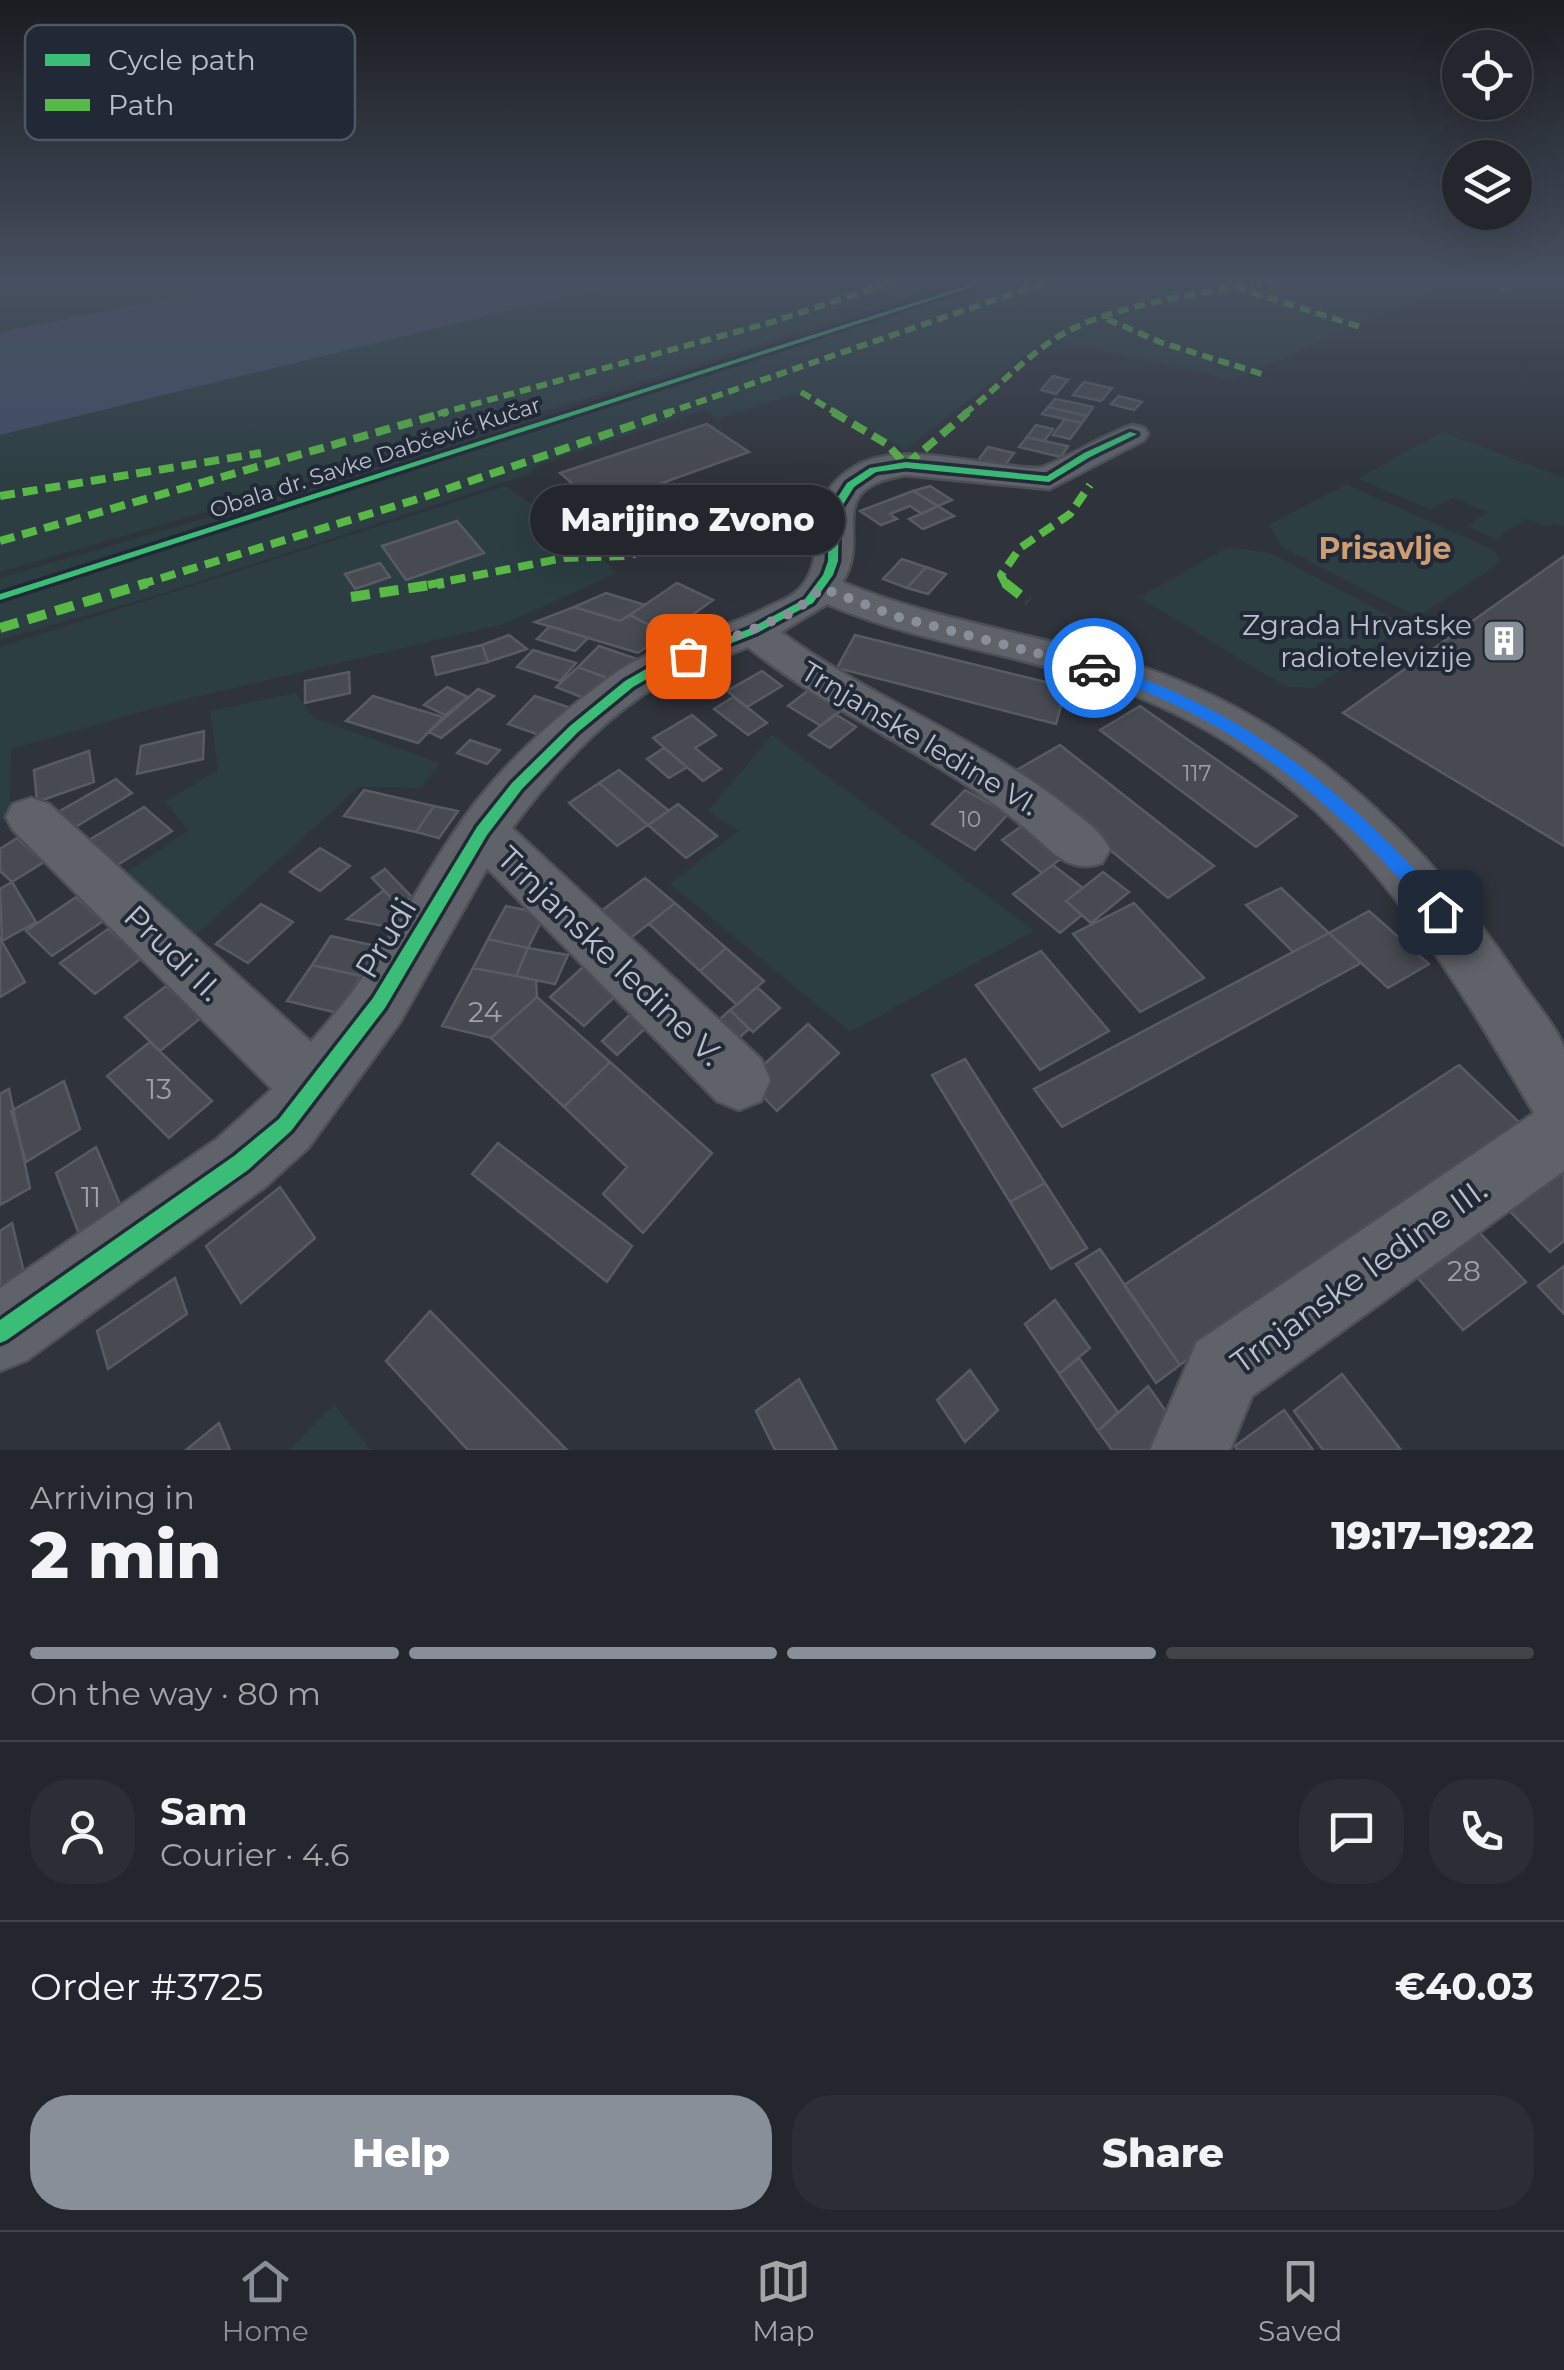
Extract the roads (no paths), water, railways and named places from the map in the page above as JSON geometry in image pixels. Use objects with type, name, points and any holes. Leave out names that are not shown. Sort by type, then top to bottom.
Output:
[{"type":"street","points":[[1133,434],[1086,455],[1049,479],[906,465],[873,470],[850,485],[834,511],[833,561],[822,588],[898,617],[1137,680],[1212,716],[1279,756],[1346,809],[1390,852],[1440,912],[1564,1103]]},
{"type":"street","name":"Prudi","points":[[0,1333],[241,1163],[285,1125],[379,1004],[482,832],[517,786],[574,730],[629,684],[657,668],[794,612],[822,588]]},
{"type":"street","name":"Trnjanske ledine VI.","points":[[753,631],[800,668],[1010,788],[1084,849]]},
{"type":"street","name":"Prudi II.","points":[[31,817],[315,1088]]},
{"type":"street","name":"Trnjanske ledine V.","points":[[482,832],[738,1080]]},
{"type":"street","name":"Trnjanske ledine III.","points":[[1190,1450],[1224,1369],[1564,1131]]},
{"type":"water","points":[[0,348],[357,348],[0,435]]},
{"type":"place","name":"Zgrada Hrvatske radiotelevizije","points":[[1504,641]]},
{"type":"place","name":"Marijino Zvono","points":[[688,656]]},
{"type":"district","name":"Prisavlje","points":[[1385,549]]}]
